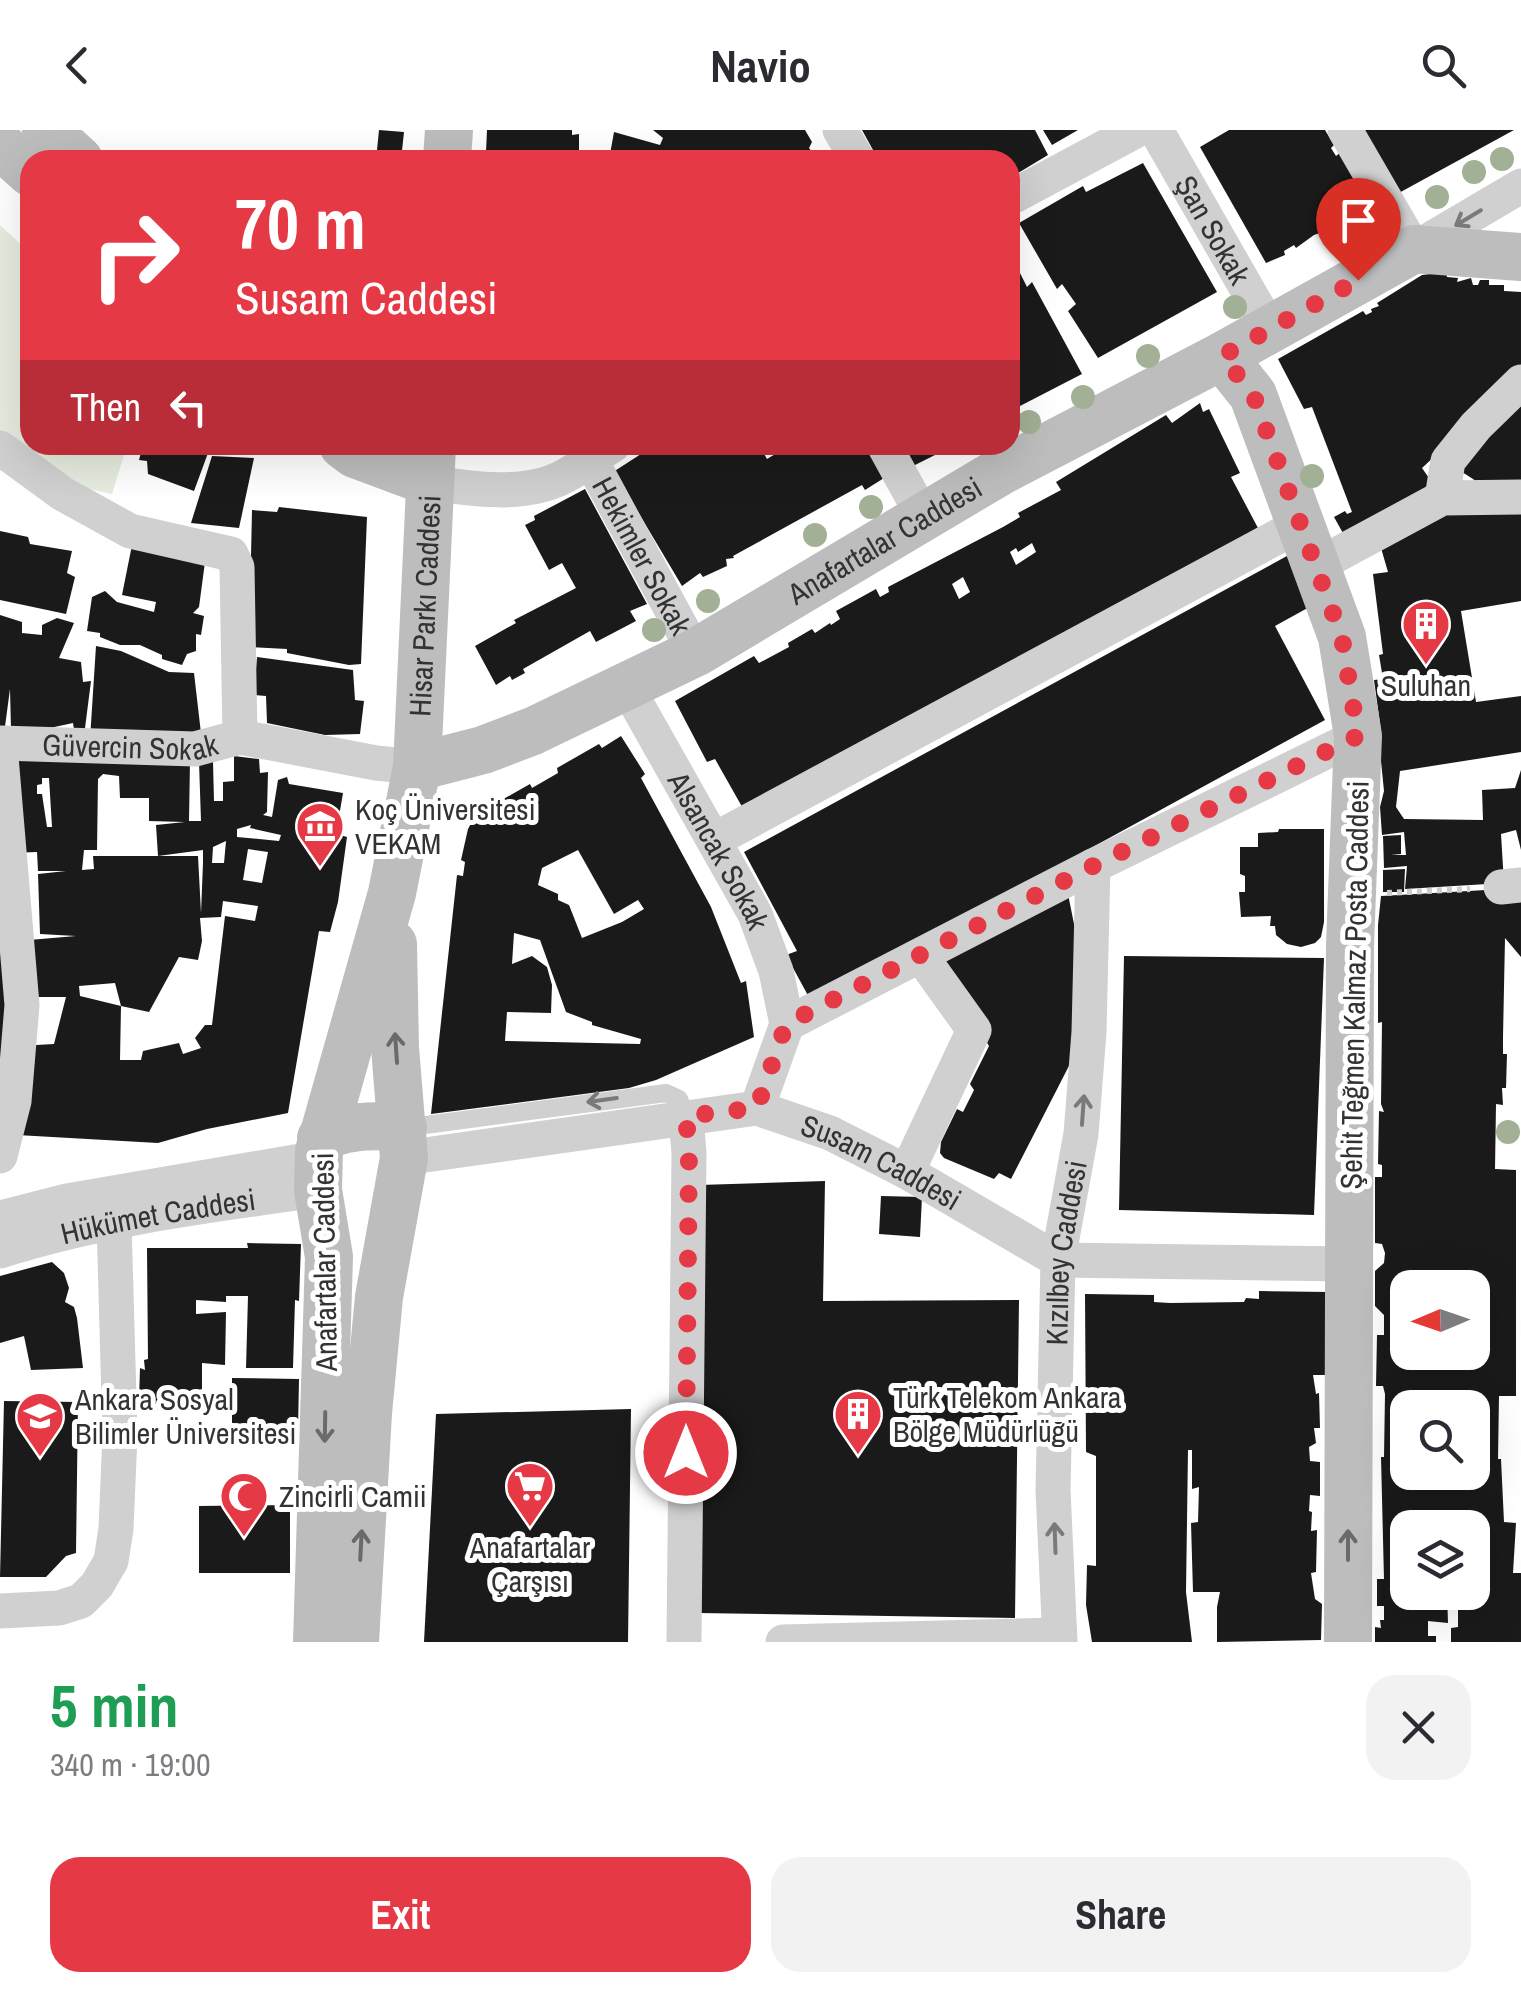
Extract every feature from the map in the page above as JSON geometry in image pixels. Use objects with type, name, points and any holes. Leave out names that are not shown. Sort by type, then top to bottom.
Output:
[{"type":"main road","points":[[46,130],[68,150]]},
{"type":"main road","points":[[0,145],[20,163]]},
{"type":"main road","points":[[1414,249],[1521,257]]},
{"type":"main road","name":"Anafartalar Caddesi","points":[[354,1642],[377,1316],[403,1143],[395,1048],[392,893],[397,765],[483,750],[627,687],[695,652],[1018,462],[1222,356],[1414,249]]},
{"type":"main road","name":"Şehit Teğmen Kalmaz Posta Caddesi","points":[[1222,356],[1253,394],[1342,638],[1358,736],[1352,895],[1348,1642]]},
{"type":"main road","points":[[364,455],[432,464]]},
{"type":"main road","name":"Hisar Parkı Caddesi","points":[[397,765],[432,464]]},
{"type":"main road","name":"Anafartalar Caddesi","points":[[317,1642],[329,1257],[319,1173],[392,893]]},
{"type":"main road","points":[[396,1206],[352,1214],[332,1212],[319,1173],[332,1132],[359,1128],[403,1143]]},
{"type":"street","points":[[1345,130],[1414,249],[1521,186]]},
{"type":"street","points":[[1020,193],[1156,132]]},
{"type":"street","name":"Şan Sokak","points":[[1156,132],[1270,329]]},
{"type":"street","points":[[1442,498],[1448,461],[1476,426],[1521,382]]},
{"type":"street","points":[[0,448],[62,494],[130,530],[230,554],[238,567],[240,737]]},
{"type":"street","points":[[432,464],[481,492],[562,478],[596,455]]},
{"type":"street","name":"Hekimler Sokak","points":[[602,455],[695,652]]},
{"type":"street","points":[[889,455],[924,518]]},
{"type":"street","points":[[714,840],[1308,545],[1442,498],[1521,496]]},
{"type":"street","name":"Alsancak Sokak","points":[[627,687],[760,928],[776,971],[786,1024]]},
{"type":"street","points":[[757,1108],[786,1024],[1093,866],[1358,736]]},
{"type":"street","name":"Güvercin Sokak","points":[[0,744],[195,750],[240,737],[397,765]]},
{"type":"street","points":[[0,744],[22,1005],[14,1101],[0,1156]]},
{"type":"street","name":"Kızılbey Caddesi","points":[[1060,1638],[1053,1490],[1058,1260],[1082,1134],[1093,866]]},
{"type":"street","points":[[907,1172],[974,1030],[921,956]]},
{"type":"street","name":"Susam Caddesi","points":[[403,1143],[757,1108],[830,1133],[907,1172],[1058,1260],[1351,1264]]},
{"type":"street","points":[[684,1642],[689,1153],[686,1116]]},
{"type":"street","points":[[0,1218],[87,1197],[319,1173]]},
{"type":"street","name":"Hükümet Caddesi","points":[[0,1251],[319,1173]]},
{"type":"street","points":[[0,1611],[59,1608],[81,1602],[98,1585],[110,1561],[116,1529],[120,1435],[114,1221]]},
{"type":"street","points":[[784,1642],[1060,1638]]},
{"type":"path","points":[[1352,895],[1511,886]]},
{"type":"shaded area","points":[[0,225],[20,244],[20,446],[0,432]]},
{"type":"shaded area","points":[[33,455],[124,455],[112,494],[79,487]]},
{"type":"building","points":[[379,130],[404,132],[402,150],[377,150]]},
{"type":"building","points":[[487,130],[572,130],[572,135],[579,134],[579,150],[486,150]]},
{"type":"building","points":[[653,130],[805,130],[812,142],[811,150],[611,150],[614,132],[660,145],[663,138]]},
{"type":"building","points":[[862,130],[1035,130],[1048,155],[1020,172],[1020,150],[873,150]]},
{"type":"building","points":[[1043,130],[1078,130],[1052,145]]},
{"type":"building","points":[[1229,130],[1325,130],[1334,145],[1331,148],[1336,156],[1341,152],[1372,206],[1365,209],[1369,215],[1332,236],[1328,230],[1314,235],[1266,263],[1200,147]]},
{"type":"building","points":[[1360,130],[1514,130],[1397,194]]},
{"type":"building","points":[[1143,163],[1217,292],[1098,358],[1068,311],[1076,304],[1062,284],[1057,289],[1020,225],[1083,186],[1086,192]]},
{"type":"building","points":[[1446,272],[1447,277],[1458,278],[1457,282],[1471,278],[1473,285],[1478,285],[1480,280],[1489,280],[1489,285],[1504,285],[1504,291],[1521,292],[1521,376],[1422,468],[1438,491],[1349,544],[1334,517],[1352,512],[1312,407],[1304,409],[1278,359],[1363,311],[1366,315],[1372,312],[1379,306],[1377,303],[1422,275]]},
{"type":"building","points":[[1020,273],[1027,287],[1032,282],[1082,374],[1020,406]]},
{"type":"building","points":[[1200,403],[1203,412],[1209,409],[1240,473],[1231,477],[1258,528],[745,812],[715,759],[707,762],[675,701],[754,656],[759,663],[812,629],[815,633],[831,625],[840,619],[836,611],[876,589],[880,597],[889,592],[888,587],[1003,527],[1020,517],[1018,513],[1061,490],[1056,482],[1166,415],[1172,423]],"holes":[[[1032,543],[1036,552],[1016,565],[1010,552],[1016,548],[1018,552]],[[963,577],[970,592],[959,599],[952,584]]]},
{"type":"building","points":[[1521,404],[1521,482],[1493,492],[1459,470],[1468,451]]},
{"type":"building","points":[[140,455],[207,455],[194,491],[148,474],[147,461],[139,460]]},
{"type":"building","points":[[639,455],[765,455],[767,459],[774,455],[870,455],[884,478],[865,490],[862,485],[726,559],[727,566],[703,577],[700,573],[682,586],[638,512],[610,474]]},
{"type":"building","points":[[904,455],[935,455],[911,467]]},
{"type":"building","points":[[212,456],[254,458],[239,528],[191,523]]},
{"type":"building","points":[[585,489],[647,604],[630,611],[636,621],[596,642],[590,631],[523,669],[525,673],[496,685],[475,646],[516,623],[514,620],[576,588],[562,563],[549,570],[525,525],[535,520],[534,516]]},
{"type":"building","points":[[279,507],[367,517],[361,664],[287,653],[287,649],[249,647],[252,510],[277,512]]},
{"type":"building","points":[[1521,509],[1521,601],[1461,611],[1476,702],[1521,696],[1521,752],[1400,771],[1396,807],[1404,819],[1483,820],[1482,790],[1515,788],[1521,770],[1521,850],[1516,830],[1501,834],[1504,883],[1405,889],[1407,866],[1384,868],[1383,836],[1401,835],[1401,854],[1391,855],[1406,855],[1404,832],[1382,835],[1381,731],[1374,680],[1383,679],[1379,655],[1383,654],[1373,574],[1388,572],[1381,548],[1428,516]]},
{"type":"building","points":[[0,531],[28,537],[30,544],[72,551],[67,573],[75,577],[66,614],[0,600]]},
{"type":"building","points":[[132,545],[205,562],[199,607],[193,613],[204,616],[201,635],[196,634],[196,651],[187,654],[182,665],[162,659],[162,655],[140,645],[120,645],[100,637],[100,633],[87,631],[92,597],[105,591],[117,602],[154,612],[156,602],[122,595]]},
{"type":"building","points":[[1287,556],[1313,605],[1275,626],[1325,720],[811,1001],[786,955],[797,951],[744,852]]},
{"type":"building","points":[[0,615],[22,622],[22,633],[42,635],[42,625],[57,618],[74,623],[59,658],[81,662],[83,682],[91,681],[84,736],[75,736],[73,723],[36,731],[11,730],[10,689],[0,739]]},
{"type":"building","points":[[96,646],[121,651],[169,672],[194,673],[202,742],[90,739]]},
{"type":"building","points":[[257,657],[353,670],[355,700],[364,701],[360,734],[325,735],[267,723],[266,696],[254,695]]},
{"type":"building","points":[[621,736],[645,774],[641,778],[711,907],[741,983],[746,981],[754,1037],[629,1088],[431,1114],[457,875],[463,876],[465,862],[461,860],[468,829],[475,816],[484,810],[530,784],[532,788],[599,744],[602,748]],"holes":[[[578,850],[614,914],[638,900],[644,909],[582,938],[569,905],[558,900],[558,894],[538,885],[542,868]],[[514,933],[540,940],[566,1012],[592,1025],[641,1039],[640,1044],[505,1041],[507,1012],[551,1013],[552,985],[547,967],[532,956],[512,964]]]},
{"type":"building","points":[[3,753],[190,761],[189,821],[201,821],[199,762],[213,762],[214,801],[223,801],[223,782],[234,781],[234,756],[259,759],[260,773],[268,772],[267,812],[263,815],[272,817],[278,780],[287,777],[289,784],[343,793],[336,834],[347,837],[338,902],[330,932],[319,931],[288,1113],[158,1143],[17,1135],[36,1045],[54,1044],[66,997],[36,997],[29,940],[76,936],[40,934],[38,874],[66,871],[38,871],[37,852],[11,853]],"holes":[[[103,774],[119,776],[120,798],[149,798],[149,821],[185,822],[156,825],[158,856],[93,856],[94,869],[82,870],[84,850],[97,850],[98,779]],[[42,778],[49,778],[52,827],[47,827],[37,785],[42,784]],[[251,825],[250,828],[281,835],[279,841],[237,837],[237,829]],[[226,841],[224,863],[212,863],[213,847]],[[248,849],[268,852],[262,883],[243,880]],[[203,850],[203,863],[201,913],[198,856],[158,856]],[[223,901],[258,906],[255,921],[225,916],[212,1025],[205,1025],[195,1038],[201,1048],[183,1054],[179,1043],[143,1051],[141,1060],[120,1060],[121,1006],[149,1012],[179,957],[198,960],[202,941],[200,918],[221,917]],[[115,983],[121,1006],[80,996],[79,986]]]},
{"type":"building","points":[[1324,829],[1324,922],[1321,937],[1301,947],[1287,944],[1276,935],[1275,926],[1270,926],[1271,916],[1241,917],[1239,892],[1245,892],[1245,876],[1240,874],[1240,847],[1258,847],[1258,833]]},
{"type":"building","points":[[1405,869],[1404,892],[1383,892],[1383,870]]},
{"type":"building","points":[[1521,888],[1521,957],[1505,938],[1506,1088],[1502,1088],[1503,1105],[1496,1104],[1495,1169],[1516,1170],[1516,1396],[1499,1396],[1498,1459],[1504,1522],[1516,1523],[1513,1573],[1521,1573],[1521,1642],[1451,1642],[1451,1628],[1458,1627],[1458,1610],[1490,1610],[1490,1510],[1390,1510],[1390,1610],[1448,1610],[1448,1623],[1428,1621],[1428,1636],[1436,1636],[1436,1642],[1375,1642],[1375,1627],[1381,1628],[1380,1620],[1384,1620],[1384,1606],[1377,1606],[1377,1579],[1384,1579],[1381,1457],[1385,1394],[1383,1386],[1376,1386],[1377,1335],[1384,1335],[1384,1315],[1375,1306],[1375,1271],[1384,1263],[1385,1253],[1382,1244],[1375,1243],[1375,1177],[1382,1177],[1382,1165],[1378,1164],[1379,1111],[1384,1112],[1382,1022],[1378,1023],[1381,896]]},
{"type":"building","points":[[1068,894],[1077,939],[1073,1058],[1011,1179],[999,1173],[994,1179],[940,1153],[941,1142],[957,1109],[963,1112],[974,1090],[970,1084],[989,1046],[938,960]]},
{"type":"building","points":[[3,917],[7,1063],[0,1063]]},
{"type":"building","points":[[1124,956],[1324,958],[1314,1215],[1119,1210]]},
{"type":"building","name":"Türk Telekom Ankara Bölge Müdürlüğü","points":[[825,1181],[823,1301],[1019,1300],[1015,1618],[698,1613],[699,1185]]},
{"type":"building","points":[[881,1196],[922,1197],[920,1237],[879,1234]]},
{"type":"building","points":[[247,1243],[301,1244],[293,1368],[246,1368],[248,1296],[226,1296],[226,1302],[196,1300],[196,1314],[226,1312],[225,1365],[202,1363],[202,1410],[144,1410],[144,1400],[139,1400],[140,1368],[145,1370],[144,1360],[148,1359],[147,1248],[248,1248]]},
{"type":"building","points":[[52,1262],[64,1273],[69,1288],[65,1302],[74,1307],[77,1318],[83,1368],[31,1370],[24,1336],[0,1343],[0,1276]]},
{"type":"building","points":[[1259,1291],[1329,1292],[1325,1375],[1313,1375],[1316,1394],[1319,1393],[1320,1428],[1314,1428],[1316,1443],[1309,1447],[1310,1461],[1320,1462],[1320,1496],[1310,1495],[1309,1511],[1311,1531],[1317,1530],[1316,1572],[1311,1573],[1315,1599],[1322,1604],[1321,1640],[1217,1642],[1220,1592],[1193,1592],[1191,1523],[1198,1522],[1199,1487],[1192,1489],[1192,1450],[1188,1450],[1186,1592],[1192,1642],[1092,1642],[1086,1605],[1087,1565],[1096,1566],[1096,1456],[1086,1452],[1085,1294],[1154,1295],[1154,1302],[1170,1303],[1244,1302],[1246,1298],[1259,1299]]},
{"type":"building","points":[[232,1378],[299,1379],[298,1430],[232,1430]]},
{"type":"building","points":[[4,1401],[78,1402],[76,1553],[66,1556],[46,1577],[0,1577]]},
{"type":"building","name":"Anafartalar Çarşısı","points":[[631,1409],[628,1642],[424,1642],[436,1414]]},
{"type":"building","name":"Zincirli Camii","points":[[290,1505],[290,1573],[199,1573],[199,1506]]},
{"type":"place","name":"Suluhan","points":[[1426,666]]},
{"type":"place","name":"Koç Üniversitesi VEKAM","points":[[320,868]]},
{"type":"place","name":"Türk Telekom Ankara Bölge Müdürlüğü","points":[[858,1456]]},
{"type":"place","name":"Ankara Sosyal Bilimler Üniversitesi","points":[[40,1458]]},
{"type":"place","name":"Anafartalar Çarşısı","points":[[530,1528]]},
{"type":"place","name":"Zincirli Camii","points":[[244,1538]]},
{"type":"route","points":[[686,1453],[686,1116],[757,1108],[786,1024],[1093,866],[1358,736],[1342,638],[1253,394],[1222,356],[1358,280]]}]
